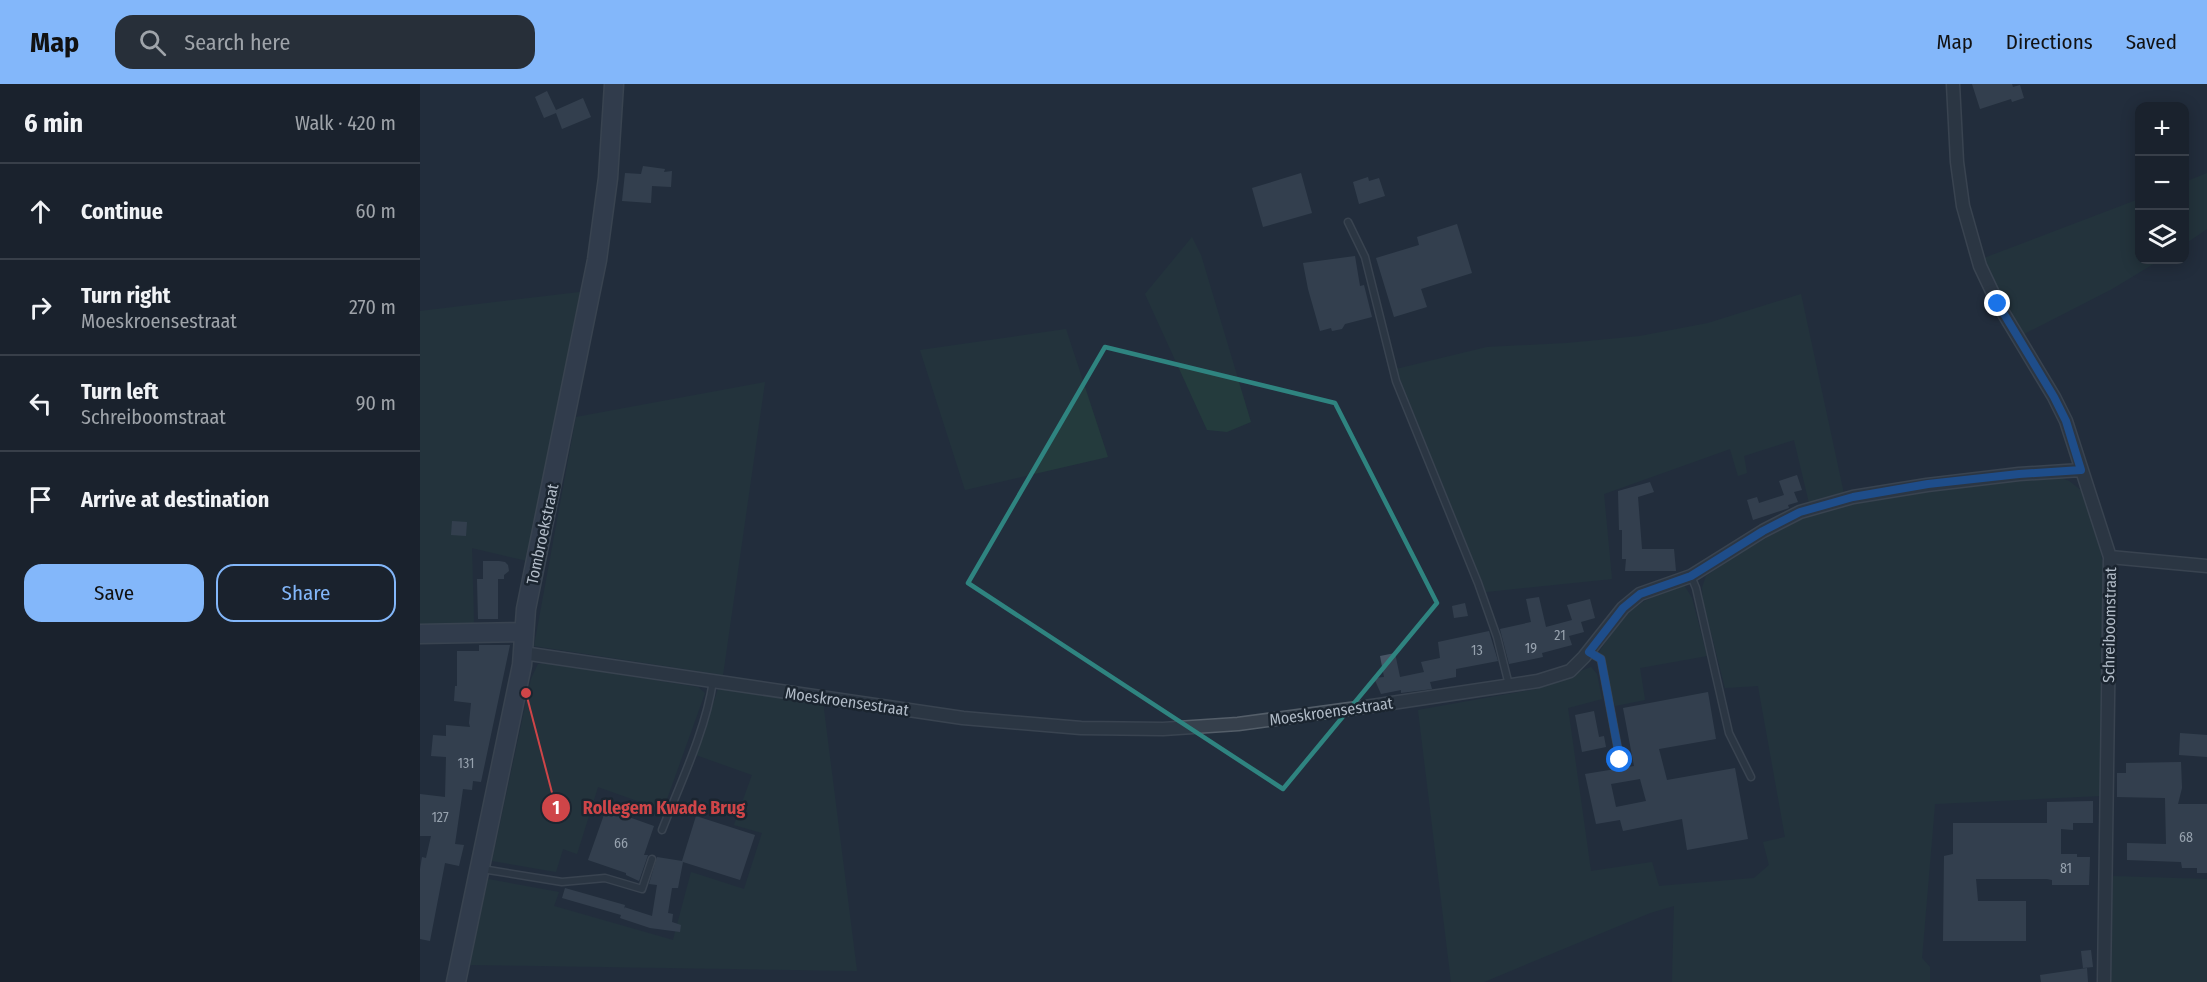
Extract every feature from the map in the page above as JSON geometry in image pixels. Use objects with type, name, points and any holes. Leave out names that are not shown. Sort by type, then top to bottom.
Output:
[{"type":"street","name":"Tombroekstraat","points":[[456,982],[523,653],[523,632],[528,603],[598,252],[608,178],[614,84]]},
{"type":"street","name":"Schreiboomstraat","points":[[1953,84],[1955,142],[1963,206],[1980,266],[1998,304],[2066,421],[2110,557],[2104,982]]},
{"type":"street","name":"Moeskroensestraat","points":[[523,653],[963,718],[1081,728],[1163,729],[1238,724],[1538,681],[1570,671],[1589,652],[1623,608],[1640,594],[1691,576],[1763,531],[1800,512],[1853,497],[1928,484],[2081,470]]},
{"type":"street","points":[[2110,557],[2207,566]]},
{"type":"street","points":[[420,634],[523,632]]},
{"type":"lane","points":[[1348,222],[1365,257],[1396,381],[1478,583],[1497,637],[1509,686]]},
{"type":"lane","points":[[1691,576],[1696,588],[1729,733],[1751,777]]},
{"type":"lane","points":[[1589,652],[1601,659],[1620,760]]},
{"type":"lane","points":[[662,830],[690,759],[711,696],[713,681]]},
{"type":"lane","points":[[479,868],[562,882],[605,878],[642,890],[652,860]]},
{"type":"highlighted area","points":[[1105,347],[1335,403],[1437,603],[1283,789],[968,583]]},
{"type":"green space","points":[[2207,173],[2207,229],[2189,241],[2189,210],[2189,180]]},
{"type":"green space","points":[[2135,201],[2135,264],[2153,264],[2112,289],[2022,335],[1996,292],[1984,258]]},
{"type":"green space","points":[[1192,237],[1201,255],[1251,422],[1227,432],[1207,430],[1145,294]]},
{"type":"green space","points":[[580,292],[527,561],[472,548],[474,625],[420,625],[420,311]]},
{"type":"green space","points":[[1801,294],[1844,494],[1809,503],[1794,440],[1744,456],[1747,473],[1738,476],[1730,449],[1604,494],[1612,579],[1486,592],[1396,369],[1487,347],[1640,336],[1708,323]]},
{"type":"green space","points":[[1066,329],[1108,457],[965,490],[920,350]]},
{"type":"green space","points":[[765,382],[723,675],[534,646],[576,417]]},
{"type":"green space","points":[[2035,477],[2058,477],[2069,481],[2082,491],[2100,549],[2104,569],[2100,796],[1935,804],[1922,958],[1930,967],[1930,982],[1672,982],[1674,906],[1650,913],[1484,982],[1451,982],[1418,710],[1536,689],[1591,667],[1597,674],[1602,699],[1568,708],[1591,871],[1652,862],[1659,886],[1754,878],[1769,865],[1763,842],[1785,837],[1758,686],[1725,688],[1703,601],[1702,588],[1706,576],[1739,553],[1812,513],[1855,502],[1921,490]]},
{"type":"green space","points":[[1684,585],[1692,598],[1707,656],[1640,668],[1645,700],[1615,706],[1599,653],[1617,626],[1633,609],[1654,596]]},
{"type":"green space","points":[[548,663],[698,687],[705,693],[663,810],[598,787],[577,854],[563,849],[556,872],[492,861],[531,679],[538,664]]},
{"type":"green space","points":[[718,689],[823,702],[857,971],[470,965],[488,879],[559,892],[554,906],[673,940],[691,872],[744,889],[762,833],[734,825],[752,775],[696,755]]},
{"type":"green space","points":[[2111,876],[2207,879],[2207,982],[2110,982]]},
{"type":"building","points":[[1972,84],[2012,84],[2013,87],[2020,85],[2024,98],[2012,102],[2011,99],[1980,109]]},
{"type":"building","points":[[547,91],[556,110],[583,98],[591,117],[562,129],[556,113],[544,118],[535,97]]},
{"type":"building","points":[[643,166],[665,169],[664,172],[672,171],[671,187],[652,186],[651,203],[622,201],[625,173],[641,174]]},
{"type":"building","points":[[1301,173],[1312,213],[1263,227],[1252,188]]},
{"type":"building","points":[[1368,177],[1369,181],[1379,178],[1385,196],[1359,204],[1353,182]]},
{"type":"building","points":[[1457,224],[1472,273],[1421,289],[1427,307],[1394,317],[1376,258],[1419,245],[1417,237]]},
{"type":"building","points":[[1355,256],[1360,286],[1364,285],[1372,317],[1345,324],[1342,329],[1332,331],[1331,328],[1320,331],[1303,263]]},
{"type":"building","points":[[1797,475],[1802,490],[1794,492],[1798,502],[1788,505],[1789,508],[1753,520],[1747,500],[1757,497],[1759,503],[1784,495],[1779,481]]},
{"type":"building","points":[[1650,482],[1654,492],[1638,497],[1642,549],[1674,549],[1676,571],[1625,571],[1626,559],[1622,559],[1622,530],[1619,530],[1618,491]]},
{"type":"building","points":[[452,521],[467,522],[466,536],[451,535]]},
{"type":"building","points":[[483,561],[499,561],[508,565],[509,571],[504,575],[504,579],[498,579],[498,619],[478,619],[477,579],[483,579]]},
{"type":"building","points":[[1539,597],[1546,627],[1572,620],[1567,605],[1590,599],[1595,618],[1581,622],[1584,632],[1569,636],[1572,645],[1542,653],[1543,657],[1509,664],[1500,629],[1531,622],[1526,599]]},
{"type":"building","points":[[1465,603],[1468,616],[1454,618],[1452,606]]},
{"type":"building","points":[[1489,631],[1498,661],[1456,669],[1456,677],[1430,682],[1432,689],[1401,693],[1401,690],[1381,694],[1374,678],[1384,677],[1380,656],[1395,653],[1400,677],[1424,672],[1421,662],[1440,658],[1438,642]]},
{"type":"building","points":[[479,645],[510,645],[481,782],[473,781],[472,790],[463,789],[455,844],[464,845],[459,866],[445,863],[430,941],[420,939],[420,869],[422,857],[426,858],[431,836],[420,836],[420,794],[445,797],[446,757],[431,756],[433,735],[446,736],[446,725],[470,727],[471,703],[454,701],[455,686],[457,686],[457,651],[479,651]]},
{"type":"building","points":[[1708,692],[1716,739],[1659,749],[1667,780],[1735,768],[1748,839],[1687,850],[1682,819],[1623,831],[1620,820],[1596,824],[1585,774],[1634,766],[1623,708]],"holes":[[[1640,779],[1646,801],[1616,807],[1611,784]]]},
{"type":"building","points":[[1594,711],[1599,737],[1604,736],[1606,747],[1582,752],[1575,715]]},
{"type":"building","points":[[2180,733],[2207,735],[2207,757],[2179,755]]},
{"type":"building","points":[[2181,762],[2182,788],[2178,804],[2207,804],[2207,873],[2197,873],[2197,868],[2182,868],[2181,862],[2127,860],[2127,843],[2166,844],[2165,798],[2117,797],[2117,773],[2126,773],[2126,763]]},
{"type":"building","points":[[2093,801],[2093,823],[2073,823],[2073,830],[2061,829],[2061,854],[2090,857],[2089,885],[2052,885],[2052,880],[2047,879],[1976,879],[1978,901],[2026,901],[2026,941],[1943,941],[1944,856],[1953,854],[1953,823],[2047,823],[2047,802]]},
{"type":"building","points":[[606,809],[654,826],[644,855],[648,855],[639,881],[626,873],[588,860]]},
{"type":"building","points":[[696,816],[755,835],[740,880],[683,862],[678,888],[672,888],[668,913],[673,914],[672,922],[681,925],[680,932],[650,928],[620,918],[621,915],[562,898],[565,888],[625,905],[624,907],[652,916],[657,885],[649,884],[657,857],[682,861]]},
{"type":"building","points":[[2091,950],[2093,967],[2083,968],[2081,951]]},
{"type":"building","points":[[2087,968],[2088,982],[2041,982],[2040,975]]},
{"type":"place","name":"Rollegem Kwade Brug","points":[[526,693]]},
{"type":"route","points":[[1620,760],[1601,659],[1589,652],[1623,608],[1640,594],[1691,576],[1763,531],[1800,512],[1853,497],[1928,484],[2081,470],[2066,421],[1998,304]]}]
